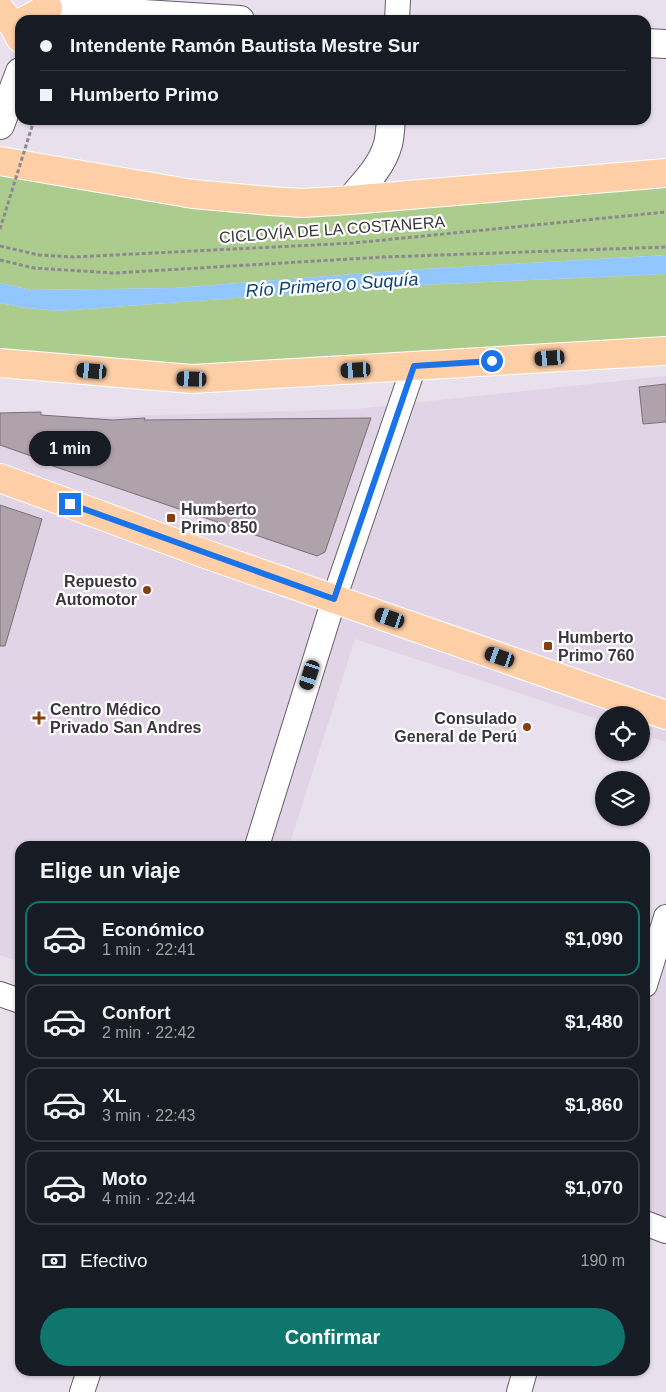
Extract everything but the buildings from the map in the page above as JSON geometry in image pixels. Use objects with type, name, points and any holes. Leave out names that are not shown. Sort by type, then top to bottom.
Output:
[{"type":"main road","points":[[0,161],[193,194],[303,203],[666,173]]},
{"type":"main road","points":[[0,363],[192,379],[666,351]]},
{"type":"main road","points":[[0,478],[212,556],[666,714]]},
{"type":"street","points":[[397,15],[398,0]]},
{"type":"street","points":[[651,43],[666,44]]},
{"type":"street","points":[[0,125],[15,85]]},
{"type":"street","points":[[350,200],[382,160],[388,143],[390,125]]},
{"type":"street","points":[[259,841],[334,599],[414,366]]},
{"type":"street","points":[[650,969],[666,917]]},
{"type":"street","points":[[0,994],[15,999]]},
{"type":"street","points":[[650,1225],[666,1230]]},
{"type":"street","points":[[82,1392],[87,1376]]},
{"type":"street","points":[[519,1392],[524,1376]]},
{"type":"path","points":[[0,228],[32,125]]},
{"type":"path","name":"CICLOVÍA DE LA COSTANERA","points":[[0,246],[39,256],[74,256],[353,243],[666,212]]},
{"type":"path","points":[[0,260],[34,268],[114,273],[384,257],[666,247]]},
{"type":"shaded area","points":[[666,376],[666,742],[650,737],[650,706],[595,706],[595,718],[355,639],[291,841],[15,841],[15,960],[0,955],[0,420],[356,409]]},
{"type":"shaded area","name":"Centro Médico Privado San Andres","points":[[0,684],[80,708],[68,748],[0,728]]},
{"type":"shaded area","points":[[666,898],[666,1217],[650,1212],[650,960]]},
{"type":"green space","points":[[0,161],[270,201],[666,173],[666,255],[408,270],[174,288],[31,290],[0,283]]},
{"type":"green space","points":[[666,274],[666,351],[221,378],[0,363],[0,303],[59,311],[397,286]]},
{"type":"water","name":"Río Primero o Suquía","points":[[666,255],[666,274],[397,286],[59,311],[0,303],[0,283],[31,290],[174,288],[408,270]]},
{"type":"place","name":"Humberto Primo 850","points":[[171,518]]},
{"type":"place","name":"Repuesto Automotor","points":[[147,590]]},
{"type":"place","name":"Humberto Primo 760","points":[[548,646]]},
{"type":"place","name":"Centro Médico Privado San Andres","points":[[39,718]]},
{"type":"place","name":"Consulado General de Perú","points":[[527,727]]},
{"type":"route","points":[[70,504],[334,599],[414,366],[492,361]]}]
